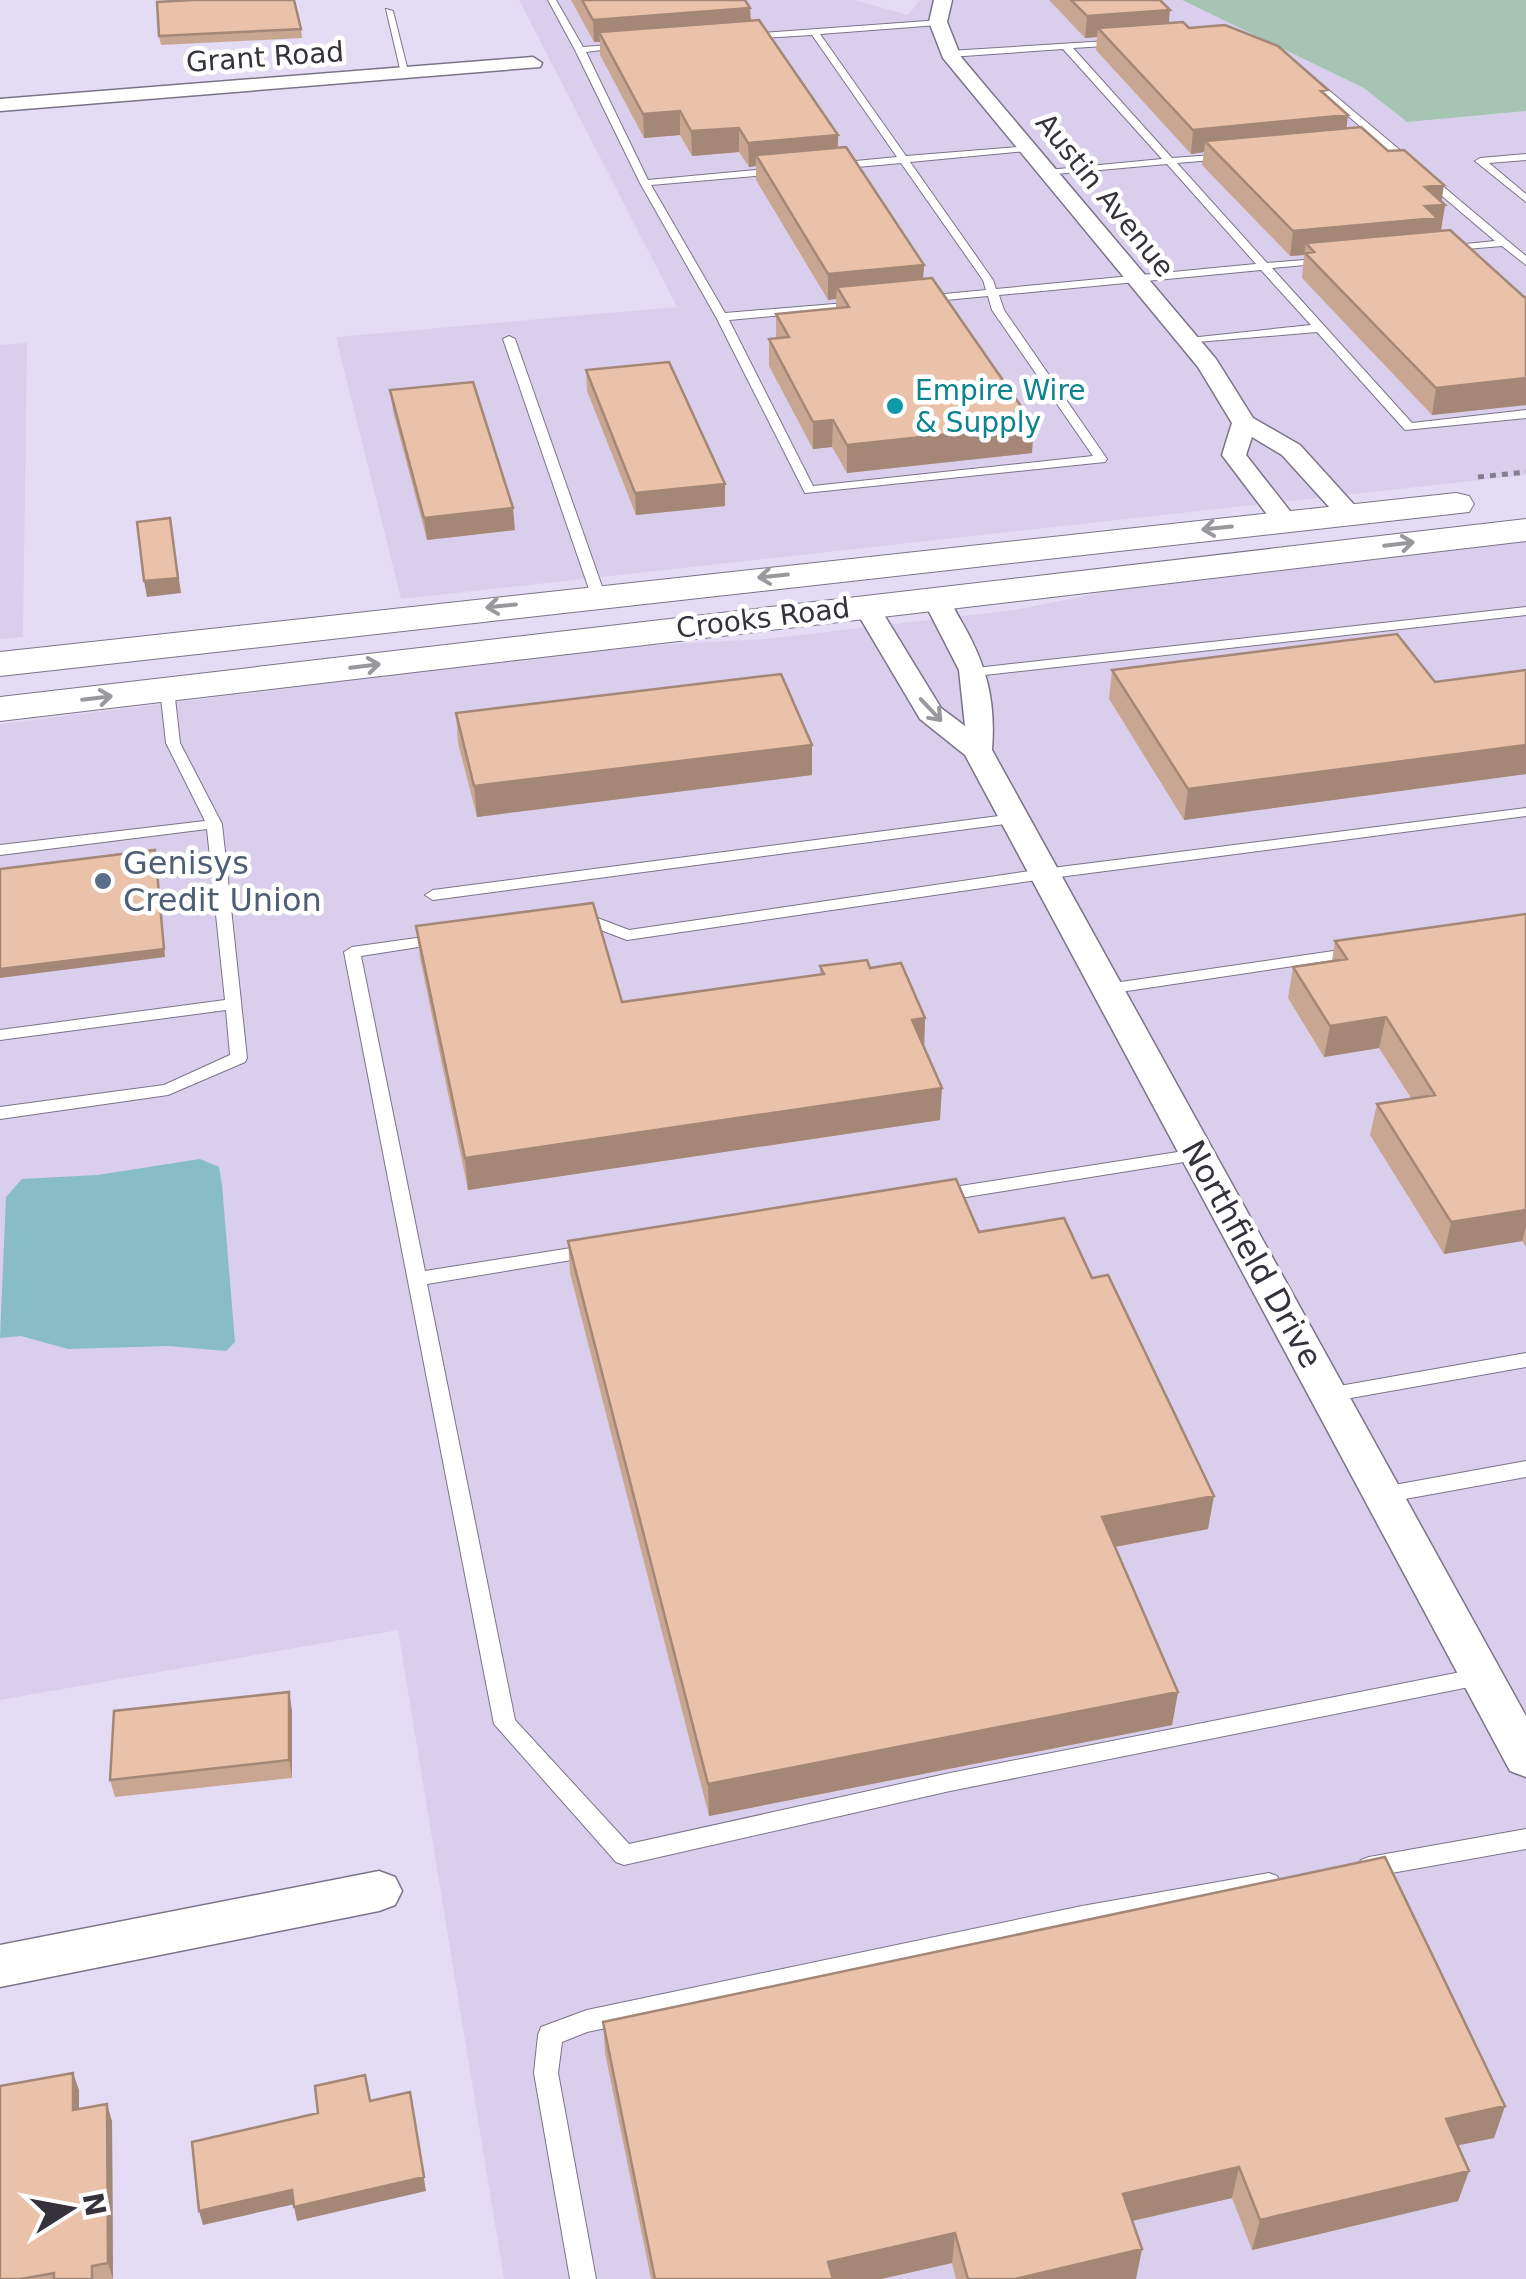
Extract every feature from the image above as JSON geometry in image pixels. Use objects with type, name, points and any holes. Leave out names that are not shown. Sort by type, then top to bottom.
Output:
[{"type":"main road","name":"Crooks Road","points":[[0,664],[1284,520],[1526,497]]},
{"type":"main road","points":[[1302,556],[1353,534],[1355,525],[1349,514]]},
{"type":"main road","name":"Crooks Road","points":[[0,710],[1526,530]]},
{"type":"main road","points":[[866,606],[862,592],[868,582],[919,560]]},
{"type":"main road","points":[[586,639],[628,622],[633,602],[611,594]]},
{"type":"street","name":"Austin Avenue","points":[[941,11],[949,54],[1132,278],[1189,341],[1244,422],[1291,450],[1349,514]]},
{"type":"street","name":"Grant Road","points":[[0,105],[534,64]]},
{"type":"street","points":[[1244,422],[1234,455],[1284,520]]},
{"type":"street","points":[[935,598],[976,672],[983,705],[977,750]]},
{"type":"street","name":"Northfield Drive","points":[[866,606],[930,713],[977,750],[1526,1758]]},
{"type":"street","points":[[0,1966],[379,1890]]},
{"type":"lane","points":[[552,0],[645,182],[722,317],[808,490],[1101,459],[998,310],[993,292],[905,159],[814,32]]},
{"type":"lane","points":[[389,10],[406,73]]},
{"type":"lane","points":[[736,38],[814,32],[941,11]]},
{"type":"lane","points":[[949,54],[1137,41]]},
{"type":"lane","points":[[580,50],[638,45]]},
{"type":"lane","points":[[1066,46],[1408,427],[1526,414]]},
{"type":"lane","points":[[1298,70],[1526,262]]},
{"type":"lane","points":[[1370,143],[1388,142]]},
{"type":"lane","points":[[812,168],[1028,148]]},
{"type":"lane","points":[[1048,172],[1242,154]]},
{"type":"lane","points":[[1526,157],[1480,161],[1520,188],[1526,198]]},
{"type":"lane","points":[[645,182],[794,169]]},
{"type":"lane","points":[[1430,250],[1504,243]]},
{"type":"lane","points":[[916,300],[1337,259]]},
{"type":"lane","points":[[722,317],[877,303]]},
{"type":"lane","points":[[1189,341],[1320,328]]},
{"type":"lane","points":[[509,340],[611,594]]},
{"type":"lane","points":[[976,672],[1526,611]]},
{"type":"lane","points":[[0,1113],[168,1090],[239,1058],[214,824],[174,743],[167,689]]},
{"type":"lane","points":[[548,924],[587,919],[626,935],[1044,874],[1526,812]]},
{"type":"lane","points":[[433,895],[1014,819]]},
{"type":"lane","points":[[0,850],[214,824]]},
{"type":"lane","points":[[450,938],[352,952],[504,1724],[624,1855],[950,1782],[1481,1677]]},
{"type":"lane","points":[[1108,988],[1374,950]]},
{"type":"lane","points":[[0,1035],[234,1004]]},
{"type":"lane","points":[[924,1198],[1198,1154]]},
{"type":"lane","points":[[416,1279],[611,1248]]},
{"type":"lane","points":[[1328,1394],[1526,1360]]},
{"type":"lane","points":[[1383,1495],[1526,1468]]},
{"type":"lane","points":[[1341,1872],[1526,1839]]},
{"type":"lane","points":[[583,2279],[546,2073],[550,2035],[586,2022],[1082,1916],[1285,1880]]},
{"type":"shaded area","points":[[519,0],[855,0],[908,15],[920,0],[1182,0],[1365,88],[1407,122],[1526,111],[1526,475],[401,599],[336,337],[677,307]]},
{"type":"shaded area","points":[[1182,0],[1526,0],[1526,111],[1407,122],[1364,88]]},
{"type":"shaded area","points":[[27,343],[23,637],[0,639],[0,345]]},
{"type":"shaded area","points":[[1526,541],[1526,2279],[504,2279],[398,1630],[0,1700],[0,724],[619,647],[766,639],[1014,610],[1136,586]]},
{"type":"shaded area","points":[[200,1159],[219,1167],[222,1185],[235,1342],[226,1351],[168,1346],[68,1349],[21,1336],[0,1338],[6,1197],[22,1179],[97,1175]]},
{"type":"building","points":[[294,0],[301,29],[159,36],[157,2]]},
{"type":"building","points":[[582,0],[745,0],[750,8],[593,20]]},
{"type":"building","points":[[1071,0],[1160,0],[1170,10],[1087,16]]},
{"type":"building","points":[[759,20],[838,135],[748,143],[739,128],[691,131],[680,111],[643,114],[599,32]]},
{"type":"building","points":[[1183,22],[1189,28],[1225,25],[1278,46],[1328,90],[1321,91],[1348,115],[1193,130],[1098,28]]},
{"type":"building","points":[[1361,127],[1388,151],[1404,150],[1444,185],[1425,187],[1445,205],[1425,206],[1437,218],[1293,231],[1205,141]]},
{"type":"building","points":[[846,147],[924,265],[828,274],[756,155]]},
{"type":"building","points":[[1450,230],[1526,297],[1526,378],[1436,388],[1305,253],[1314,252],[1306,243]]},
{"type":"building","name":"Empire Wire & Supply","points":[[932,278],[1034,425],[847,445],[833,420],[813,422],[769,339],[789,337],[776,314],[849,307],[837,287]]},
{"type":"building","points":[[669,362],[725,484],[635,493],[586,370]]},
{"type":"building","points":[[473,382],[513,508],[424,518],[390,390]]},
{"type":"building","points":[[170,518],[178,578],[144,581],[137,522]]},
{"type":"building","points":[[1397,634],[1435,682],[1526,670],[1526,745],[1188,789],[1112,670]]},
{"type":"building","points":[[781,674],[812,745],[474,786],[456,713]]},
{"type":"building","points":[[155,850],[164,949],[0,969],[0,869]]},
{"type":"building","points":[[593,903],[622,1002],[824,974],[820,966],[867,960],[870,968],[901,963],[925,1018],[912,1020],[942,1088],[465,1158],[416,926]]},
{"type":"building","points":[[1526,914],[1526,1210],[1451,1222],[1377,1104],[1435,1095],[1386,1017],[1330,1026],[1293,967],[1347,959],[1335,941]]},
{"type":"building","points":[[956,1179],[979,1232],[1064,1218],[1092,1278],[1108,1275],[1214,1496],[1102,1517],[1178,1692],[708,1784],[568,1241]]},
{"type":"building","points":[[289,1692],[289,1760],[110,1780],[114,1711]]},
{"type":"building","points":[[1385,1857],[1505,2106],[1446,2119],[1469,2171],[1260,2220],[1239,2167],[1123,2194],[1142,2249],[1015,2279],[968,2279],[955,2233],[828,2262],[833,2279],[655,2279],[603,2022]]},
{"type":"building","points":[[73,2073],[73,2110],[107,2104],[108,2263],[92,2266],[92,2279],[54,2279],[54,2273],[0,2279],[0,2086]]},
{"type":"building","points":[[365,2075],[370,2101],[410,2092],[424,2177],[294,2207],[292,2190],[199,2211],[192,2142],[318,2113],[315,2086]]},
{"type":"place","name":"Empire Wire & Supply","points":[[895,406]]},
{"type":"place","name":"Genisys Credit Union","points":[[103,881]]}]
